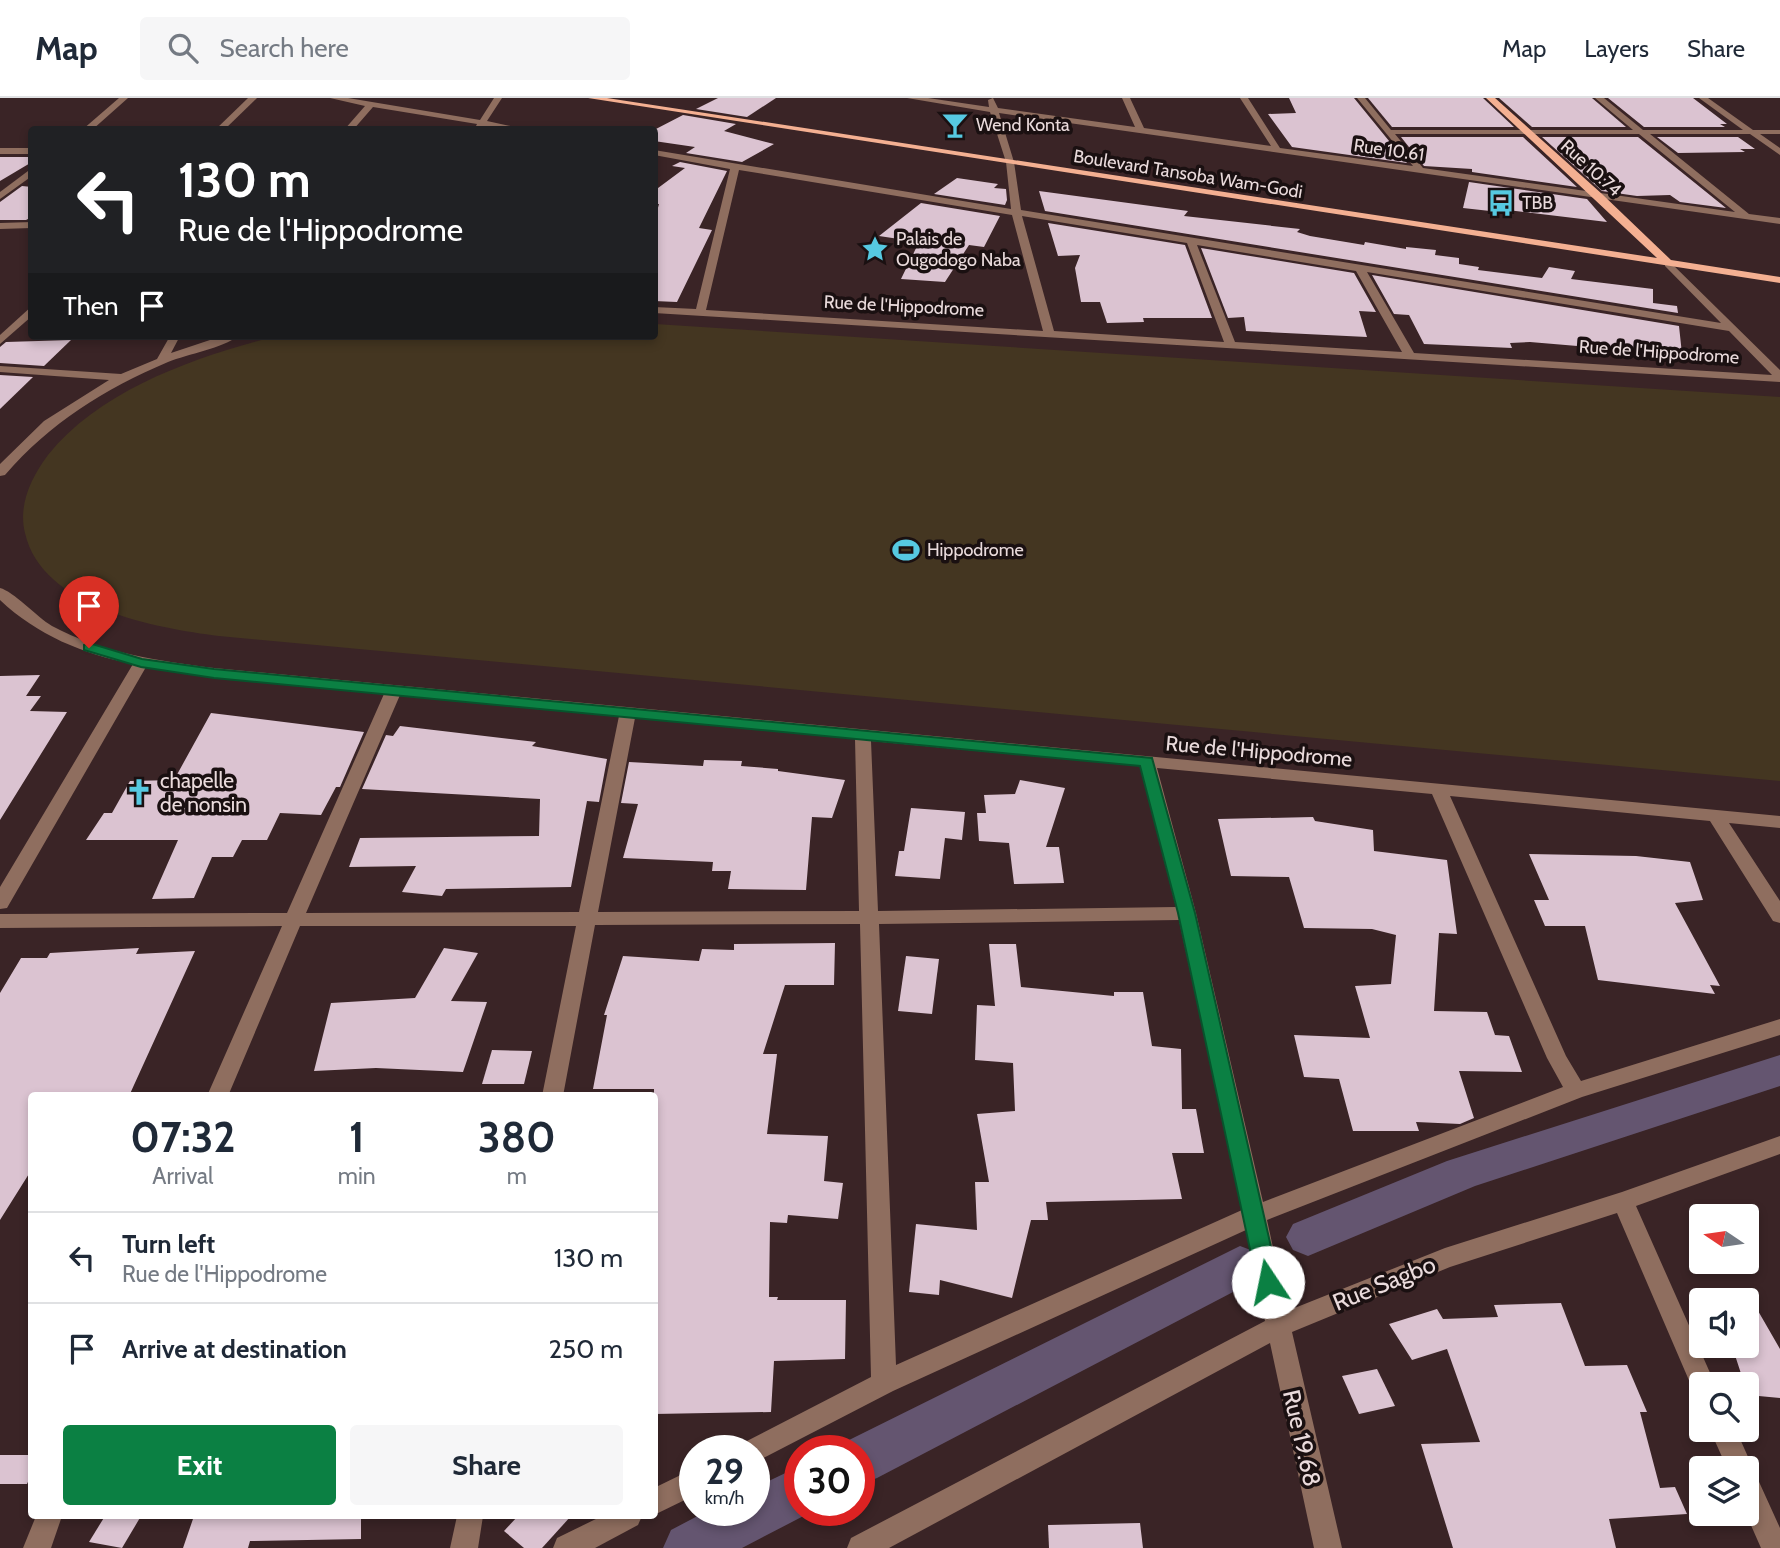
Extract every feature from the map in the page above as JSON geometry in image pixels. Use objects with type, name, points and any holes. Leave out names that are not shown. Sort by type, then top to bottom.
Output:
[{"type":"main road","name":"Boulevard Tansoba Wam-Godi","points":[[592,98],[1780,271]]},
{"type":"main road","name":"Boulevard Tansoba Wam-Godi","points":[[638,98],[1780,280]]},
{"type":"main road","name":"Rue 10.74","points":[[1490,98],[1599,195],[1669,264]]},
{"type":"street","points":[[91,126],[124,98]]},
{"type":"street","points":[[223,126],[253,98]]},
{"type":"street","points":[[334,98],[480,126],[498,98]]},
{"type":"street","name":"Rue 10.61","points":[[911,98],[1780,222]]},
{"type":"street","points":[[991,98],[1008,158],[1016,211],[1049,334]]},
{"type":"street","points":[[1126,98],[1141,132]]},
{"type":"street","points":[[1244,98],[1278,151]]},
{"type":"street","points":[[1361,98],[1421,171]]},
{"type":"street","points":[[1599,98],[1746,216]]},
{"type":"street","points":[[1703,98],[1780,152]]},
{"type":"street","points":[[352,126],[371,104]]},
{"type":"street","points":[[1389,132],[1780,132]]},
{"type":"street","points":[[0,151],[28,151]]},
{"type":"street","points":[[658,153],[1361,270],[1730,328]]},
{"type":"street","points":[[700,313],[735,167]]},
{"type":"street","points":[[0,196],[28,174]]},
{"type":"street","points":[[0,226],[28,225]]},
{"type":"street","points":[[1191,242],[1231,345]]},
{"type":"street","points":[[1669,264],[1780,378]]},
{"type":"street","points":[[1361,270],[1409,355]]},
{"type":"street","name":"Rue de l'Hippodrome","points":[[658,310],[1780,378]]},
{"type":"street","points":[[0,341],[28,313]]},
{"type":"street","points":[[161,361],[173,340]]},
{"type":"street","points":[[0,472],[18,451],[72,407],[123,378],[161,361],[221,340]]},
{"type":"street","points":[[0,369],[123,378]]},
{"type":"street","points":[[0,459],[18,451]]},
{"type":"street","name":"Rue de l'Hippodrome","points":[[0,592],[33,621],[89,648],[141,663],[214,673],[1780,821]]},
{"type":"street","points":[[0,903],[141,663]]},
{"type":"street","points":[[219,1092],[394,690]]},
{"type":"street","points":[[553,1092],[628,713]]},
{"type":"street","points":[[863,735],[884,1383]]},
{"type":"street","name":"Rue 19.68","points":[[1147,762],[1187,913],[1328,1548]]},
{"type":"street","points":[[1438,789],[1557,1058],[1576,1091]]},
{"type":"street","points":[[1715,815],[1780,916]]},
{"type":"street","points":[[0,921],[587,917],[870,919],[1187,913]]},
{"type":"street","points":[[770,1443],[884,1383],[1255,1215],[1576,1091],[1780,1027]]},
{"type":"street","name":"Rue Sagbo","points":[[861,1548],[891,1540],[1277,1327],[1445,1258],[1623,1201],[1780,1145]]},
{"type":"street","points":[[1623,1201],[1698,1372]]},
{"type":"street","points":[[658,1500],[679,1489]]},
{"type":"street","points":[[1759,1512],[1775,1548]]},
{"type":"street","points":[[37,1548],[48,1519]]},
{"type":"street","points":[[464,1548],[469,1519]]},
{"type":"street","points":[[566,1548],[623,1519]]},
{"type":"shaded area","name":"Hippodrome","points":[[658,324],[1780,397],[1780,781],[219,636],[134,620],[77,596],[54,580],[36,559],[23,523],[23,512],[31,482],[48,455],[69,432],[120,395],[179,367],[262,340],[658,340]]},
{"type":"building","points":[[718,98],[776,98],[747,117],[696,109]]},
{"type":"building","points":[[1289,98],[1354,98],[1407,163],[1292,147],[1268,114],[1296,113]]},
{"type":"building","points":[[1368,98],[1483,98],[1514,127],[1392,127]]},
{"type":"building","points":[[1499,98],[1592,98],[1626,127],[1532,127]]},
{"type":"building","points":[[1608,98],[1693,98],[1727,124],[1720,124],[1725,127],[1644,127]]},
{"type":"building","points":[[683,115],[736,124],[724,131],[774,144],[742,162],[686,153],[695,147],[658,142],[658,128]]},
{"type":"building","points":[[1401,137],[1523,137],[1577,187],[1472,172],[1472,169],[1424,166]]},
{"type":"building","points":[[1542,137],[1638,137],[1726,208],[1680,202],[1670,195],[1637,196],[1602,191]]},
{"type":"building","points":[[1657,137],[1738,137],[1755,149],[1740,149],[1745,152],[1678,153]]},
{"type":"building","points":[[0,157],[28,157],[28,164],[0,181]]},
{"type":"building","points":[[680,162],[727,171],[699,228],[712,230],[677,302],[658,301],[658,188],[685,168],[672,166]]},
{"type":"building","points":[[957,178],[998,184],[994,188],[1006,189],[1005,205],[934,194]]},
{"type":"building","points":[[1469,182],[1587,199],[1607,222],[1491,208],[1490,211],[1463,208]]},
{"type":"building","points":[[22,186],[28,187],[28,219],[0,220],[0,202]]},
{"type":"building","points":[[1039,191],[1188,211],[1184,216],[1300,229],[1297,232],[1310,236],[1364,245],[1365,242],[1406,249],[1436,250],[1435,255],[1459,258],[1459,264],[1479,267],[1478,270],[1542,278],[1549,267],[1575,271],[1571,279],[1653,289],[1653,303],[1677,306],[1678,313],[1045,211]]},
{"type":"building","points":[[921,203],[1000,216],[984,247],[969,245],[945,282],[901,279],[919,242],[879,236]]},
{"type":"building","points":[[1048,223],[1185,245],[1212,318],[1143,318],[1144,322],[1107,323],[1100,302],[1081,302],[1075,268],[1080,255],[1058,256]]},
{"type":"building","points":[[1201,248],[1354,273],[1376,312],[1359,311],[1367,337],[1246,331],[1244,317],[1228,318]]},
{"type":"building","points":[[1372,275],[1679,326],[1682,354],[1676,354],[1676,357],[1603,352],[1601,348],[1530,342],[1510,343],[1512,348],[1424,344],[1409,315],[1394,314]]},
{"type":"building","points":[[71,340],[44,366],[0,363],[0,347],[6,342]]},
{"type":"building","points":[[0,375],[33,377],[0,409]]},
{"type":"building","points":[[40,675],[26,696],[41,696],[30,711],[67,712],[0,820],[0,676]]},
{"type":"building","points":[[211,713],[364,732],[340,787],[336,787],[321,815],[280,813],[267,840],[242,840],[233,857],[212,857],[194,898],[152,899],[178,840],[86,840],[104,813],[112,813],[130,781],[174,780]]},
{"type":"building","points":[[400,726],[536,742],[532,746],[607,759],[599,802],[587,801],[571,887],[446,889],[442,896],[402,892],[416,866],[349,867],[360,838],[539,836],[540,799],[362,789],[386,735],[393,736]]},
{"type":"building","points":[[704,760],[742,761],[741,766],[845,780],[832,818],[812,817],[806,890],[728,889],[731,871],[712,871],[713,862],[623,858],[638,804],[621,803],[629,762],[703,766]]},
{"type":"building","points":[[1020,780],[1065,788],[1046,847],[1059,847],[1064,883],[1014,884],[1009,843],[979,841],[977,813],[986,813],[984,795],[1015,794]]},
{"type":"building","points":[[911,808],[965,812],[962,840],[945,838],[940,879],[895,876],[899,851],[904,851]]},
{"type":"building","points":[[1313,817],[1315,821],[1373,830],[1374,851],[1447,860],[1457,934],[1439,933],[1434,1011],[1487,1012],[1495,1035],[1509,1036],[1522,1072],[1459,1071],[1474,1118],[1460,1124],[1416,1122],[1419,1131],[1353,1131],[1339,1079],[1304,1077],[1294,1035],[1370,1038],[1355,986],[1391,984],[1396,935],[1372,929],[1304,928],[1289,877],[1231,876],[1218,819]]},
{"type":"building","points":[[1529,854],[1636,856],[1690,862],[1703,900],[1675,903],[1720,986],[1710,985],[1715,994],[1598,980],[1585,926],[1545,926],[1534,900],[1549,900]]},
{"type":"building","points":[[835,943],[834,985],[785,985],[763,1054],[777,1054],[767,1134],[828,1136],[824,1181],[843,1183],[838,1219],[788,1215],[787,1223],[770,1222],[769,1297],[778,1297],[777,1300],[846,1300],[845,1359],[774,1361],[771,1412],[658,1414],[658,1092],[654,1092],[654,1089],[593,1089],[607,1015],[604,1015],[623,956],[699,961],[702,949],[734,950],[734,944]]},
{"type":"building","points":[[989,944],[1016,944],[1021,987],[1114,996],[1114,992],[1143,992],[1152,1046],[1181,1049],[1182,1109],[1196,1109],[1204,1153],[1172,1153],[1182,1199],[1046,1202],[1048,1220],[1031,1220],[1012,1298],[940,1280],[939,1295],[909,1292],[916,1224],[977,1230],[975,1182],[989,1182],[977,1114],[1015,1111],[1013,1063],[975,1060],[977,1005],[995,1006]]},
{"type":"building","points":[[139,948],[136,954],[195,951],[131,1092],[28,1092],[28,1175],[0,1220],[0,993],[21,958],[47,958],[50,953]]},
{"type":"building","points":[[444,948],[478,953],[451,1001],[487,1002],[463,1072],[376,1068],[314,1071],[331,1003],[415,998]]},
{"type":"building","points":[[906,956],[939,959],[932,1014],[898,1011]]},
{"type":"building","points":[[492,1050],[532,1051],[524,1084],[482,1084]]},
{"type":"building","points":[[1561,1303],[1585,1366],[1627,1365],[1647,1412],[1640,1412],[1660,1488],[1675,1487],[1687,1514],[1609,1519],[1616,1548],[1453,1548],[1421,1444],[1480,1442],[1447,1349],[1412,1360],[1389,1324],[1437,1309],[1443,1319],[1498,1317],[1494,1305]]},
{"type":"building","points":[[1759,1313],[1780,1349],[1780,1398],[1759,1396],[1759,1372],[1740,1372],[1736,1358],[1759,1358]]},
{"type":"building","points":[[1377,1369],[1395,1406],[1359,1414],[1342,1376]]},
{"type":"building","points":[[0,1455],[28,1455],[27,1484],[0,1484]]},
{"type":"building","points":[[103,1519],[139,1519],[122,1548],[89,1542]]},
{"type":"building","points":[[193,1519],[361,1519],[361,1539],[250,1541],[248,1548],[183,1548]]},
{"type":"building","points":[[515,1519],[568,1519],[542,1548],[524,1548],[504,1531]]},
{"type":"building","points":[[1140,1523],[1143,1548],[1049,1548],[1048,1525]]},
{"type":"waterway","points":[[1308,1237],[1462,1173],[1780,1070]]},
{"type":"waterway","points":[[875,1453],[1240,1266]]},
{"type":"waterway","points":[[689,1548],[784,1499]]},
{"type":"place","name":"Wend Konta","points":[[955,125]]},
{"type":"place","name":"TBB","points":[[1501,203]]},
{"type":"place","name":"Palais de Ougodogo Naba","points":[[875,249]]},
{"type":"place","name":"Hippodrome","points":[[906,550]]},
{"type":"place","name":"chapelle de nonsin","points":[[139,792]]},
{"type":"route","points":[[89,648],[141,663],[214,673],[1147,762],[1187,913],[1268,1282]]}]
